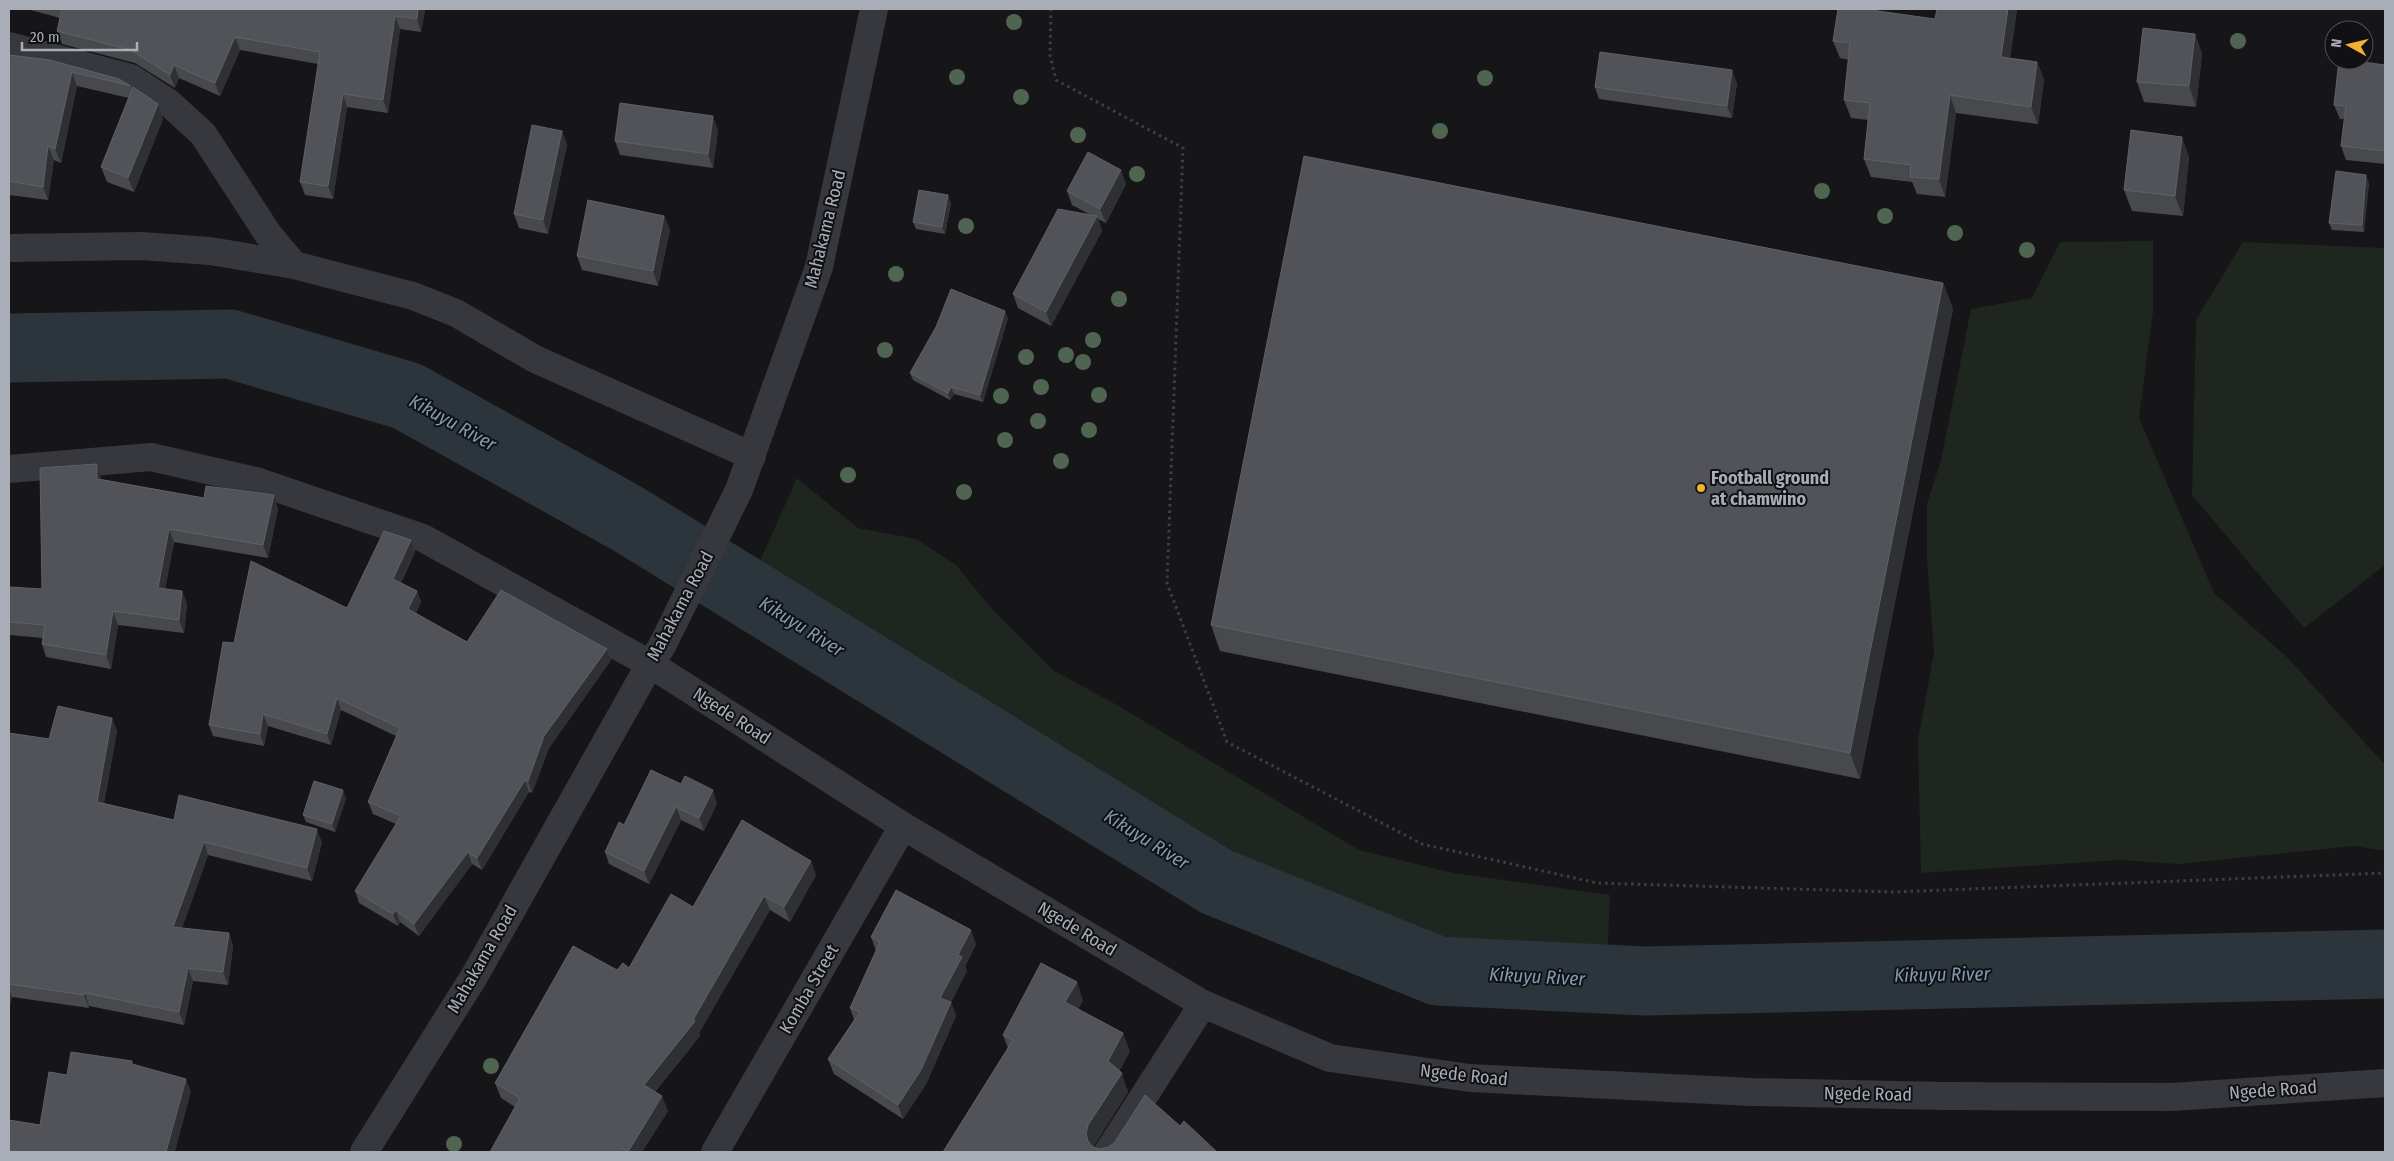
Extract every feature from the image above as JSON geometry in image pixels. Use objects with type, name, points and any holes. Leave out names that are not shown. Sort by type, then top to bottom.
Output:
[{"type":"street","name":"Mahakama Road","points":[[364,1152],[475,975],[656,655],[739,490],[819,267],[874,9]]},
{"type":"street","points":[[9,46],[131,78],[169,103],[203,134],[268,234],[294,266]]},
{"type":"street","points":[[9,248],[141,246],[210,251],[294,266],[413,296],[456,313],[535,359],[752,456]]},
{"type":"street","name":"Ngede Road","points":[[9,469],[151,457],[256,481],[423,538],[656,655],[903,826],[1204,1004],[1330,1058],[1470,1078],[1742,1091],[1944,1096],[2171,1097],[2385,1083]]},
{"type":"street","name":"Komba Street","points":[[715,1152],[903,826]]},
{"type":"street","points":[[1108,1152],[1204,1004]]},
{"type":"path","points":[[1051,9],[1050,55],[1056,80],[1183,148],[1167,583],[1227,742],[1422,844],[1597,883],[1893,892],[2385,873]]},
{"type":"shaded area","points":[[2153,241],[2153,312],[2139,418],[2214,593],[2288,658],[2385,765],[2385,851],[2354,846],[2179,864],[2118,860],[1921,873],[1918,740],[1934,652],[1927,558],[1927,504],[1941,460],[1971,309],[2032,298],[2060,242]]},
{"type":"shaded area","points":[[2243,242],[2385,248],[2385,565],[2304,628],[2192,495],[2196,320]]},
{"type":"shaded area","points":[[797,478],[858,528],[916,539],[956,565],[991,608],[1053,670],[1117,705],[1359,850],[1453,873],[1610,895],[1607,968],[1485,959],[1413,948],[1299,899],[1163,835],[992,728],[756,570]]},
{"type":"building","points":[[62,9],[418,9],[417,19],[395,16],[383,100],[343,94],[328,186],[300,182],[320,52],[235,37],[215,83],[174,65],[170,75],[131,50],[57,31]]},
{"type":"building","points":[[1838,9],[1864,9],[1935,19],[1937,9],[2008,9],[2001,57],[2037,62],[2031,107],[1950,95],[1939,179],[1910,177],[1911,165],[1864,159],[1870,103],[1844,100],[1850,43],[1833,41]]},
{"type":"building","points":[[2143,28],[2195,34],[2189,86],[2137,82]]},
{"type":"building","points":[[1600,52],[1732,70],[1727,106],[1595,87]]},
{"type":"building","points":[[9,55],[50,60],[119,79],[131,86],[72,72],[55,149],[48,146],[43,187],[9,181]]},
{"type":"building","points":[[2374,64],[2385,65],[2385,151],[2341,146],[2346,106],[2334,105],[2338,70],[2374,70]]},
{"type":"building","points":[[133,87],[158,104],[128,178],[101,167]]},
{"type":"building","points":[[620,103],[713,116],[708,154],[615,141]]},
{"type":"building","points":[[532,125],[562,131],[543,220],[514,214]]},
{"type":"building","points":[[2131,130],[2182,137],[2175,196],[2124,190]]},
{"type":"building","points":[[1088,152],[1121,170],[1100,209],[1067,191]]},
{"type":"building","points":[[1304,156],[1943,283],[1850,753],[1211,625]]},
{"type":"building","points":[[2336,171],[2366,175],[2362,225],[2329,223]]},
{"type":"building","points":[[919,190],[948,195],[942,227],[913,222]]},
{"type":"building","points":[[588,200],[664,216],[653,271],[577,256]]},
{"type":"building","points":[[1058,209],[1097,216],[1046,312],[1013,294]]},
{"type":"building","points":[[951,289],[1005,311],[980,395],[951,387],[948,393],[910,373],[936,327]]},
{"type":"building","points":[[97,464],[97,479],[204,498],[206,486],[274,495],[263,545],[169,529],[158,588],[182,591],[179,620],[113,611],[106,655],[42,644],[45,625],[9,622],[9,587],[42,589],[40,468]]},
{"type":"building","points":[[384,531],[411,540],[393,579],[417,591],[408,609],[467,642],[501,590],[607,649],[544,736],[528,781],[525,780],[477,858],[468,852],[414,924],[396,910],[393,914],[355,891],[401,816],[368,802],[400,728],[337,698],[327,734],[263,714],[260,734],[209,725],[223,642],[234,643],[251,561],[347,608]]},
{"type":"building","points":[[58,706],[112,718],[97,802],[174,820],[179,795],[317,829],[307,868],[204,842],[173,927],[229,933],[223,972],[188,968],[179,1012],[85,993],[84,995],[9,984],[9,733],[49,739]]},
{"type":"building","points":[[651,770],[681,784],[685,776],[713,790],[699,818],[676,807],[644,871],[605,852],[619,822],[624,825]]},
{"type":"building","points":[[314,781],[343,790],[332,824],[303,815]]},
{"type":"building","points":[[742,820],[811,861],[784,907],[764,896],[693,1020],[695,1021],[644,1085],[662,1096],[628,1152],[622,1148],[619,1152],[490,1152],[520,1098],[495,1083],[573,946],[617,970],[623,963],[629,968],[671,894],[693,907]]},
{"type":"building","points":[[896,890],[971,930],[958,955],[962,957],[940,998],[951,1002],[921,1070],[898,1105],[828,1059],[860,1012],[850,1008],[880,942],[871,937]]},
{"type":"building","points":[[1041,963],[1077,982],[1065,1002],[1123,1033],[1108,1061],[1122,1073],[1088,1125],[1086,1134],[1088,1141],[1093,1147],[1100,1149],[1109,1147],[1115,1142],[1145,1095],[1180,1126],[1184,1121],[1217,1152],[943,1152],[1013,1040],[1003,1035]]},
{"type":"building","points":[[71,1052],[132,1061],[132,1064],[186,1079],[166,1152],[9,1152],[9,1120],[40,1125],[49,1072],[67,1075]]},
{"type":"waterway","name":"Kikuyu River","points":[[9,348],[230,344],[407,396],[628,519],[1217,882],[1438,971],[1645,981],[2385,964]]},
{"type":"place","name":"Football ground at chamwino","points":[[1701,488]]}]
